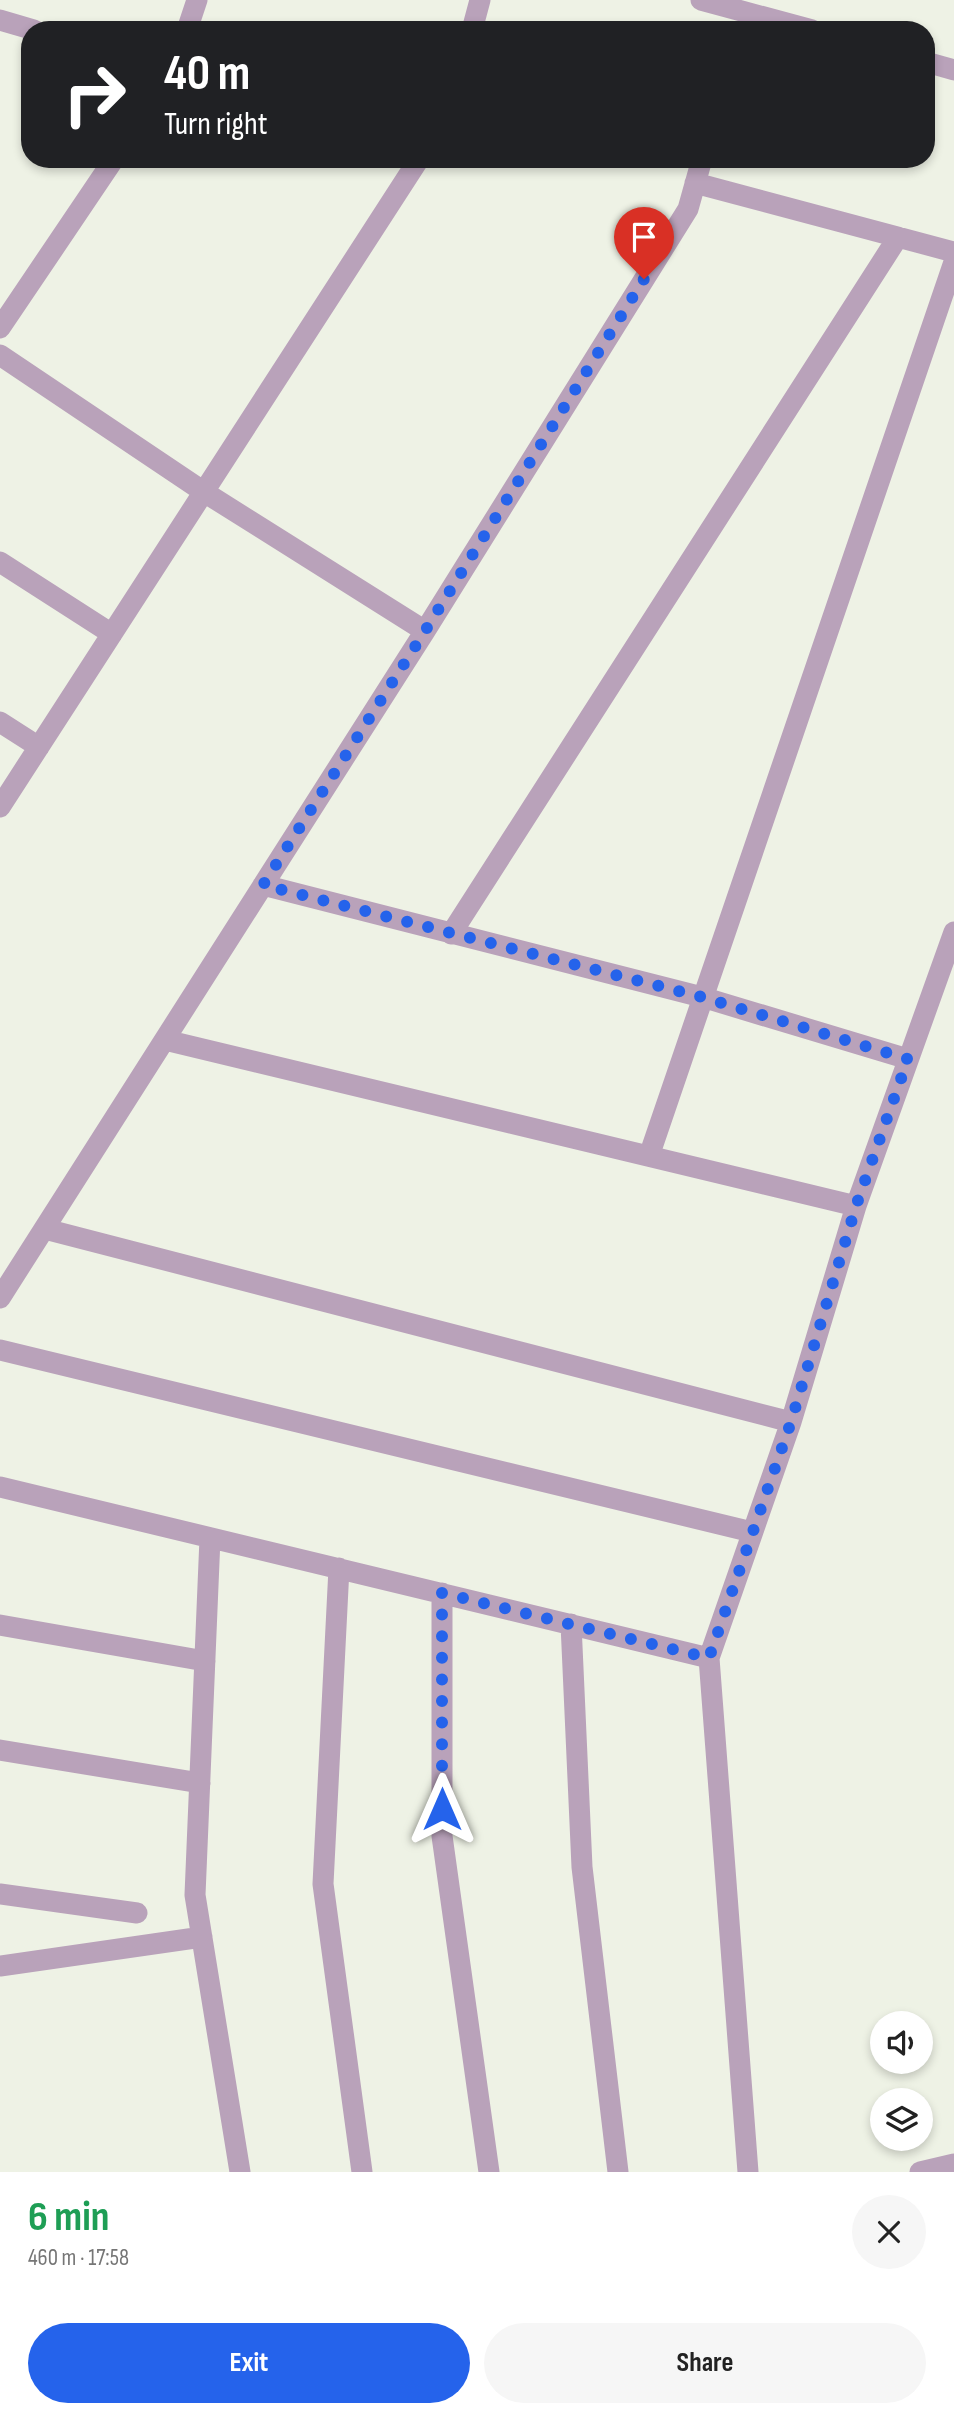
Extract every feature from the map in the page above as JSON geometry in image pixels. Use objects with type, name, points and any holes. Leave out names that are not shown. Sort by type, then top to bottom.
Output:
[{"type":"street","points":[[190,21],[197,0]]},
{"type":"street","points":[[474,21],[480,0]]},
{"type":"street","points":[[701,0],[739,20]]},
{"type":"street","points":[[0,20],[21,26]]},
{"type":"street","points":[[935,65],[954,70]]},
{"type":"street","points":[[0,328],[108,168]]},
{"type":"street","points":[[0,807],[413,168]]},
{"type":"street","points":[[0,1298],[425,631],[688,209],[699,168]]},
{"type":"street","points":[[695,183],[954,252]]},
{"type":"street","points":[[451,934],[898,237]]},
{"type":"street","points":[[649,1156],[954,262]]},
{"type":"street","points":[[0,355],[204,492],[425,631]]},
{"type":"street","points":[[0,562],[112,634]]},
{"type":"street","points":[[0,722],[39,747]]},
{"type":"street","points":[[263,885],[702,997],[908,1059]]},
{"type":"street","points":[[748,2172],[709,1658],[791,1422],[856,1206],[954,932]]},
{"type":"street","points":[[165,1040],[856,1206]]},
{"type":"street","points":[[44,1229],[791,1422]]},
{"type":"street","points":[[0,1350],[752,1532]]},
{"type":"street","points":[[0,1487],[709,1658]]},
{"type":"street","points":[[210,1538],[195,1895],[240,2172]]},
{"type":"street","points":[[339,1568],[323,1884],[362,2172]]},
{"type":"street","points":[[442,1593],[442,1836],[489,2172]]},
{"type":"street","points":[[571,1624],[582,1867],[618,2172]]},
{"type":"street","points":[[0,1625],[205,1661]]},
{"type":"street","points":[[0,1750],[200,1783]]},
{"type":"street","points":[[0,1894],[137,1913]]},
{"type":"street","points":[[0,1966],[202,1937]]},
{"type":"street","points":[[920,2172],[954,2164]]},
{"type":"route","points":[[442,1809],[442,1593],[709,1658],[791,1422],[856,1206],[908,1059],[702,997],[263,885],[644,279]]}]
